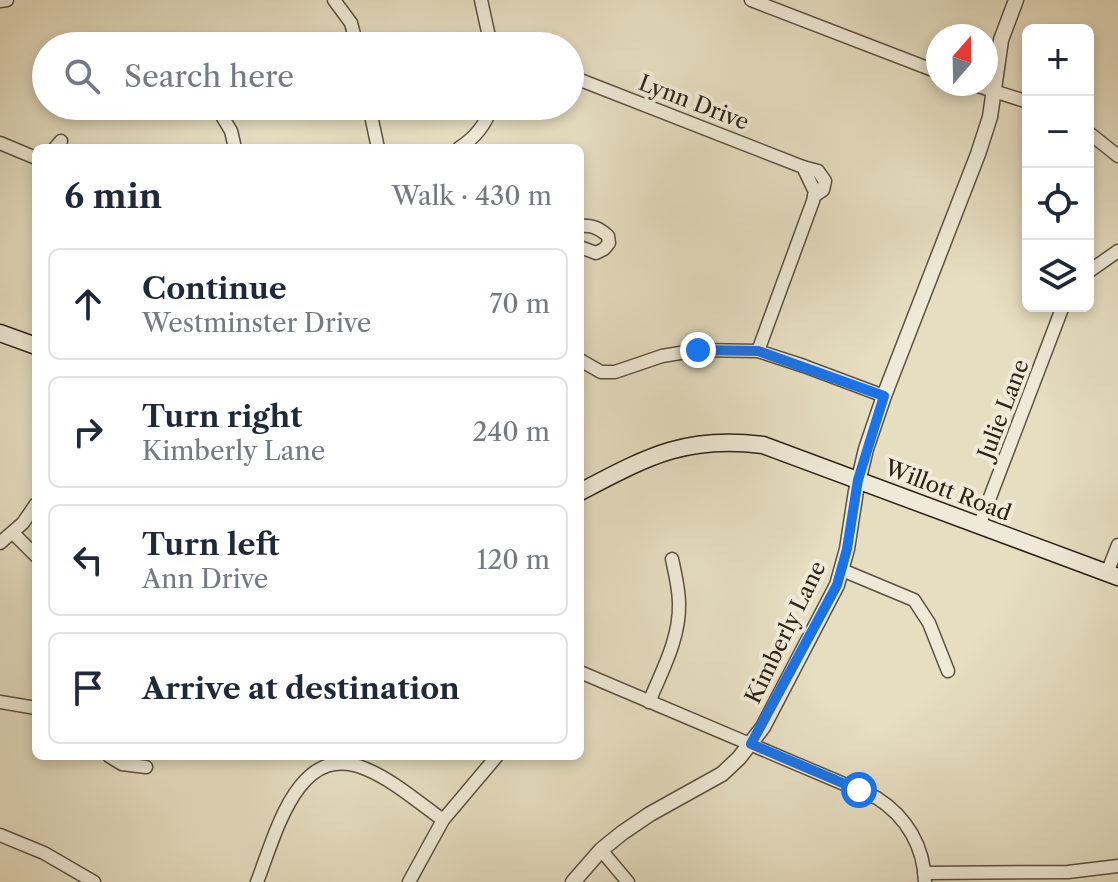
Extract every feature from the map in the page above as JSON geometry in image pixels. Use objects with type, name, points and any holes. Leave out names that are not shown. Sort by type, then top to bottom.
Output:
[{"type":"main road","points":[[0,333],[32,345]]},
{"type":"main road","name":"Willott Road","points":[[584,490],[656,454],[686,445],[712,442],[763,445],[1113,575]]},
{"type":"street","points":[[0,1],[7,0]]},
{"type":"street","points":[[334,0],[351,23],[353,32]]},
{"type":"street","points":[[481,0],[488,32]]},
{"type":"street","points":[[751,0],[926,67]]},
{"type":"street","name":"Kimberly Lane","points":[[998,61],[1001,40],[1016,0]]},
{"type":"street","name":"Lynn Drive","points":[[584,81],[803,167],[814,196],[758,351]]},
{"type":"street","points":[[998,91],[1022,100]]},
{"type":"street","name":"Kimberly Lane","points":[[573,882],[601,850],[650,814],[722,774],[751,744],[818,623],[842,570],[858,480],[884,396],[978,154],[993,96]]},
{"type":"street","points":[[224,120],[234,144]]},
{"type":"street","points":[[372,120],[377,144]]},
{"type":"street","points":[[464,144],[487,120]]},
{"type":"street","points":[[1094,137],[1118,156]]},
{"type":"street","points":[[0,143],[32,156]]},
{"type":"street","points":[[584,226],[600,229],[608,236],[609,243],[596,253],[584,248]]},
{"type":"street","points":[[1094,268],[1118,251]]},
{"type":"street","name":"Julie Lane","points":[[979,526],[1061,312]]},
{"type":"street","points":[[584,362],[601,372],[615,372],[662,356],[698,350],[758,351],[884,396]]},
{"type":"street","points":[[0,543],[13,533],[32,509]]},
{"type":"street","points":[[13,533],[32,552]]},
{"type":"street","points":[[1113,575],[1118,545]]},
{"type":"street","points":[[649,702],[669,654],[678,622],[679,602],[672,559]]},
{"type":"street","points":[[842,570],[914,600],[929,623],[948,671]]},
{"type":"street","points":[[584,674],[859,790],[889,806],[900,816],[916,841],[925,877],[1092,871],[1118,866]]},
{"type":"street","points":[[0,702],[32,707]]},
{"type":"street","points":[[116,760],[122,764],[146,767]]},
{"type":"street","points":[[409,882],[443,820],[494,760]]},
{"type":"street","points":[[257,882],[290,798],[324,761],[366,769],[443,820]]},
{"type":"street","points":[[0,835],[44,853],[94,882]]},
{"type":"street","points":[[601,850],[628,882]]},
{"type":"route","points":[[698,350],[758,351],[884,396],[858,480],[847,549],[837,585],[763,727],[751,744],[859,790]]}]
